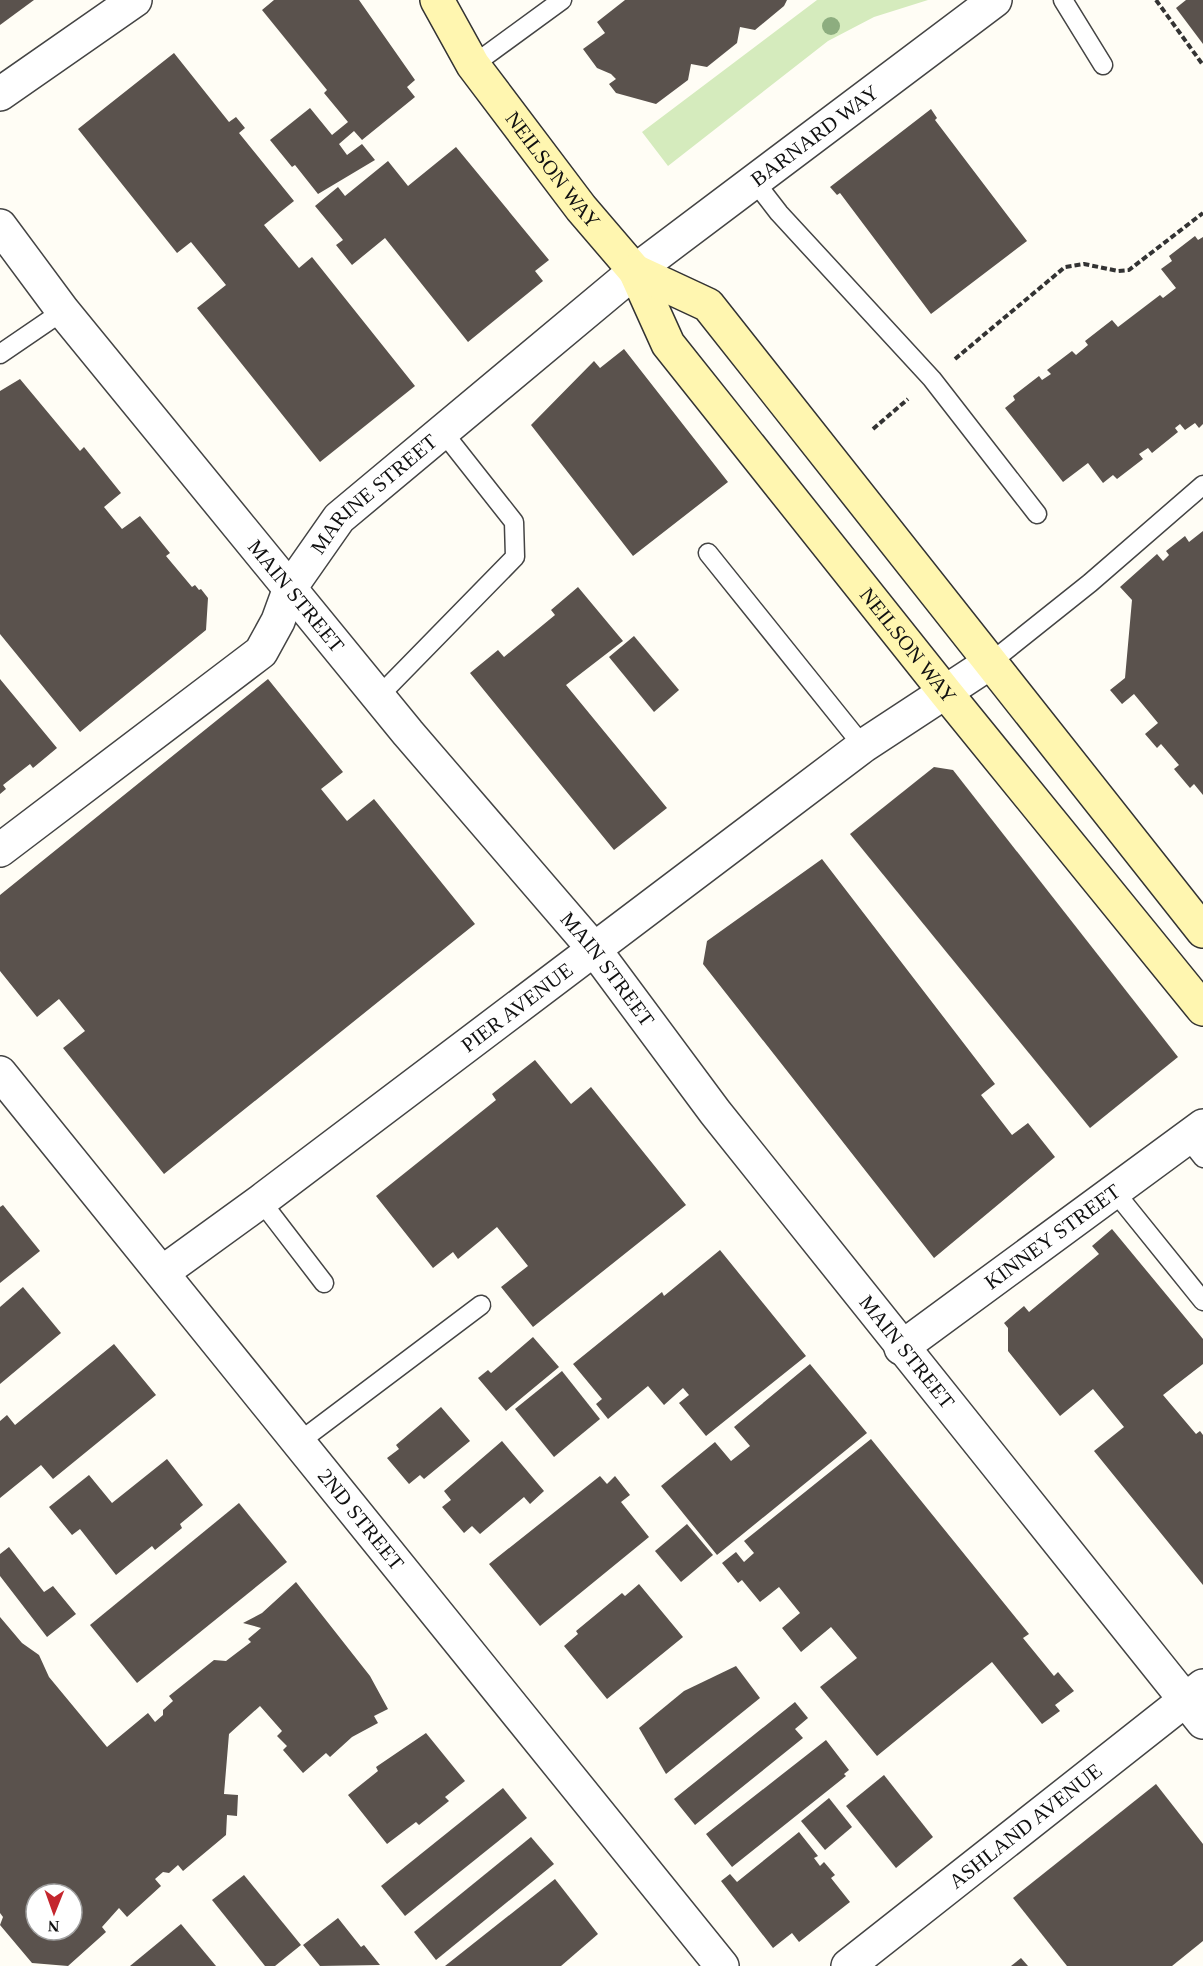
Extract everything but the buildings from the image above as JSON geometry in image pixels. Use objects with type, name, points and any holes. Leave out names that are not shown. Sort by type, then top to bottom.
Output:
[{"type":"main road","name":"NEILSON WAY","points":[[436,0],[473,65],[581,208],[634,271],[668,344],[946,693],[1203,1009]]},
{"type":"main road","name":"NEILSON WAY","points":[[634,271],[708,305],[1203,931]]},
{"type":"street","points":[[0,94],[135,0]]},
{"type":"street","name":"BARNARD WAY","points":[[634,271],[995,0]]},
{"type":"street","name":"MAIN STREET","points":[[0,226],[63,311],[378,697],[594,949],[715,1112],[901,1348],[1197,1703]]},
{"type":"street","name":"MARINE STREET","points":[[0,850],[261,652],[278,621],[290,588],[339,518],[634,271]]},
{"type":"street","name":"PIER AVENUE","points":[[163,1272],[261,1201],[863,746],[991,662]]},
{"type":"street","name":"2ND STREET","points":[[0,1073],[722,1966]]},
{"type":"street","name":"KINNEY STREET","points":[[901,1348],[1115,1192],[1198,1140]]},
{"type":"street","name":"ASHLAND AVENUE","points":[[848,1966],[1197,1703]]},
{"type":"lane","points":[[473,65],[562,0]]},
{"type":"lane","points":[[1063,0],[1103,65]]},
{"type":"lane","points":[[755,182],[779,213],[932,379],[1037,514]]},
{"type":"lane","points":[[0,354],[63,311]]},
{"type":"lane","points":[[378,697],[515,557],[514,522],[443,432]]},
{"type":"lane","points":[[991,662],[1090,583],[1203,485]]},
{"type":"lane","points":[[708,554],[863,746]]},
{"type":"lane","points":[[1115,1192],[1203,1301]]},
{"type":"lane","points":[[261,1201],[324,1282]]},
{"type":"lane","points":[[299,1442],[481,1305]]},
{"type":"path","points":[[1156,0],[1203,65]]},
{"type":"path","points":[[873,429],[1065,267],[1084,264],[1118,272],[1130,270],[1203,213]]},
{"type":"green space","points":[[817,0],[928,0],[874,17],[828,41],[668,166],[642,132]]}]
